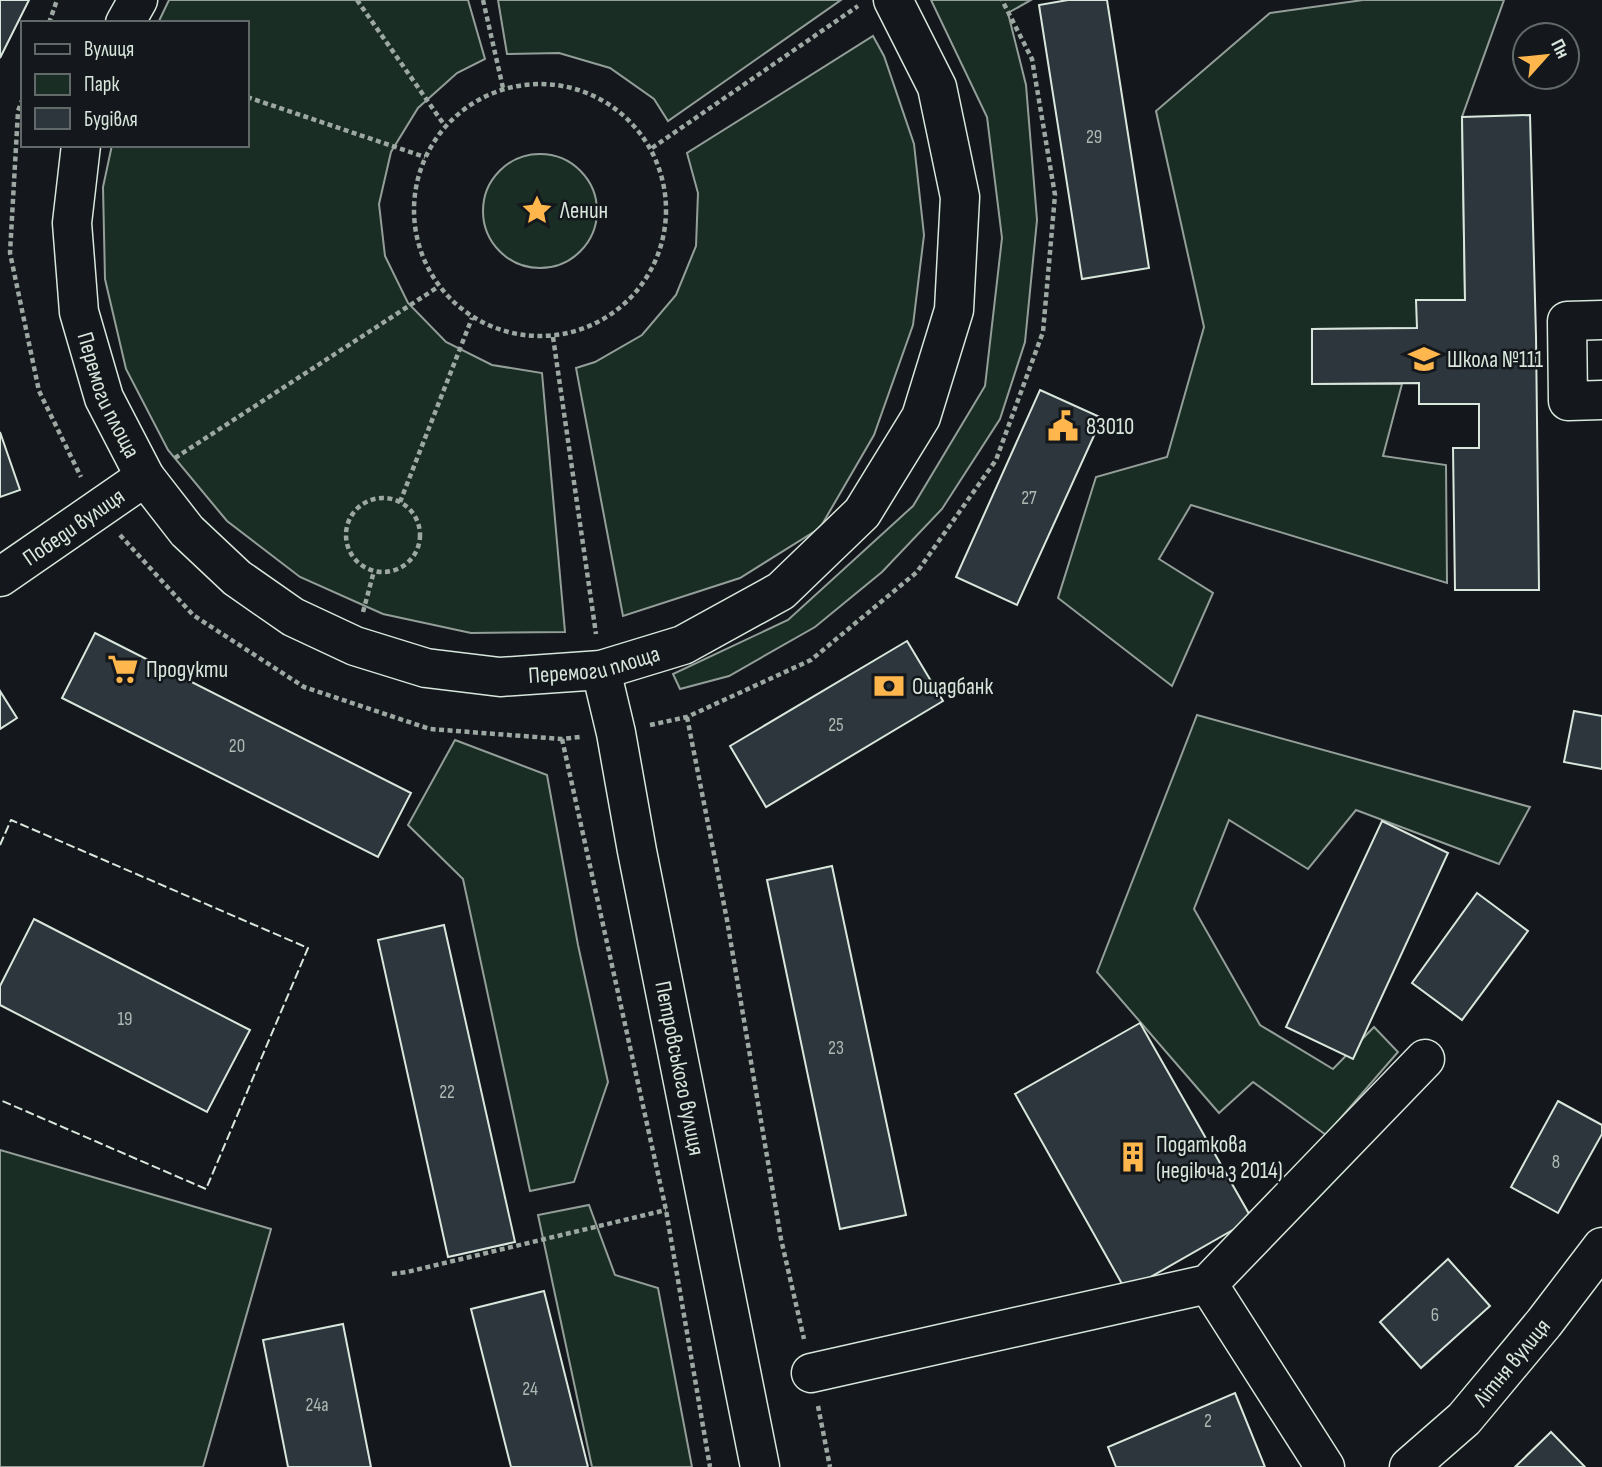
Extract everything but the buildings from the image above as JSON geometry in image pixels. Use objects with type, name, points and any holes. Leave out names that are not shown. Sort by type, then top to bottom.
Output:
[{"type":"main road","points":[[126,21],[138,0]]},
{"type":"main road","name":"Перемоги площа","points":[[80,147],[72,223],[79,312],[104,398],[145,477],[187,531],[237,578],[293,617],[355,646],[426,668],[500,677],[601,670],[683,645],[781,591],[862,513],[921,417],[954,310],[960,197],[937,87],[893,0]]},
{"type":"main road","points":[[1602,320],[1567,321],[1569,401],[1602,400]]},
{"type":"main road","name":"Победи вулиця","points":[[0,577],[145,477]]},
{"type":"main road","name":"Петровського вулиця","points":[[601,670],[616,733],[760,1467]]},
{"type":"main road","points":[[811,1373],[1208,1284],[1425,1059]]},
{"type":"main road","name":"Літня вулиця","points":[[1409,1467],[1464,1419],[1544,1323],[1602,1247]]},
{"type":"main road","points":[[1208,1284],[1325,1467]]},
{"type":"path","points":[[50,21],[57,0]]},
{"type":"path","points":[[357,0],[445,126]]},
{"type":"path","points":[[483,0],[503,88]]},
{"type":"path","points":[[652,148],[866,0]]},
{"type":"path","points":[[21,103],[18,111],[9,253],[39,391],[97,510],[193,615],[304,687],[430,729],[562,739],[616,733],[687,717],[811,660],[917,572],[996,460],[1043,332],[1055,195],[1032,59],[1002,0]]},
{"type":"path","points":[[547,83],[589,93],[625,115],[652,148],[667,197],[663,247],[639,292],[600,324],[553,337],[510,334],[472,318],[454,304],[439,287],[418,246],[413,201],[425,157],[445,126],[472,103],[503,88],[547,83]]},
{"type":"path","points":[[248,97],[425,157]]},
{"type":"path","points":[[145,477],[439,287]]},
{"type":"path","points":[[400,502],[472,318]]},
{"type":"path","points":[[553,337],[601,670]]},
{"type":"path","points":[[377,498],[400,502],[410,509],[418,520],[420,540],[416,552],[409,562],[399,569],[387,572],[374,571],[361,565],[348,548],[346,535],[348,522],[354,511],[365,502],[377,498]]},
{"type":"path","points":[[687,717],[727,920],[780,1240],[830,1467]]},
{"type":"path","points":[[562,739],[666,1210],[710,1467]]},
{"type":"path","points":[[392,1274],[666,1210]]},
{"type":"green space","points":[[169,0],[468,0],[485,59],[457,73],[418,108],[391,152],[379,204],[385,256],[408,303],[446,342],[492,365],[542,373],[565,632],[471,633],[383,614],[300,577],[227,521],[168,450],[126,369],[105,279],[103,187],[112,147],[248,147],[248,21],[159,21]]},
{"type":"green space","points":[[498,0],[841,0],[668,121],[654,99],[610,68],[559,53],[507,54]]},
{"type":"green space","points":[[931,0],[1031,0],[1008,13],[1026,85],[1037,220],[1025,342],[1000,419],[942,509],[882,572],[815,627],[729,676],[680,689],[673,674],[788,620],[913,506],[985,386],[1002,238],[987,117]]},
{"type":"green space","points":[[1363,0],[1504,0],[1462,117],[1465,300],[1417,300],[1417,328],[1312,329],[1312,384],[1402,384],[1383,456],[1446,465],[1447,583],[1191,505],[1159,559],[1213,593],[1172,686],[1058,598],[1096,477],[1167,457],[1204,327],[1156,111],[1270,13]]},
{"type":"green space","points":[[873,36],[884,56],[914,144],[924,235],[913,325],[874,435],[820,528],[740,578],[623,616],[576,368],[595,362],[642,335],[676,295],[696,246],[698,193],[687,153]]},
{"type":"green space","points":[[540,154],[562,158],[580,171],[593,189],[597,211],[593,233],[580,251],[562,264],[540,268],[518,264],[500,251],[487,233],[483,211],[487,189],[500,171],[518,158]]},
{"type":"green space","points":[[1197,715],[1530,807],[1499,864],[1356,810],[1308,869],[1229,820],[1194,909],[1260,1025],[1333,1069],[1374,1027],[1398,1052],[1326,1135],[1253,1082],[1219,1113],[1097,972]]},
{"type":"green space","points":[[455,740],[547,775],[578,945],[608,1082],[574,1182],[530,1191],[463,879],[408,825]]},
{"type":"green space","points":[[0,1150],[271,1229],[203,1467],[0,1467]]},
{"type":"green space","points":[[589,1205],[615,1275],[658,1288],[692,1467],[592,1467],[538,1215]]},
{"type":"fence","points":[[0,845],[11,820],[308,948],[206,1189],[0,1100]]},
{"type":"place","name":"Ленин","points":[[537,210]]},
{"type":"place","name":"Школа №111","points":[[1424,359]]},
{"type":"place","name":"83010","points":[[1063,426]]},
{"type":"place","name":"Продукти","points":[[123,669]]},
{"type":"place","name":"Ощадбанк","points":[[889,686]]},
{"type":"place","name":"Податкова (недіюча з 2014)","points":[[1133,1157]]}]
